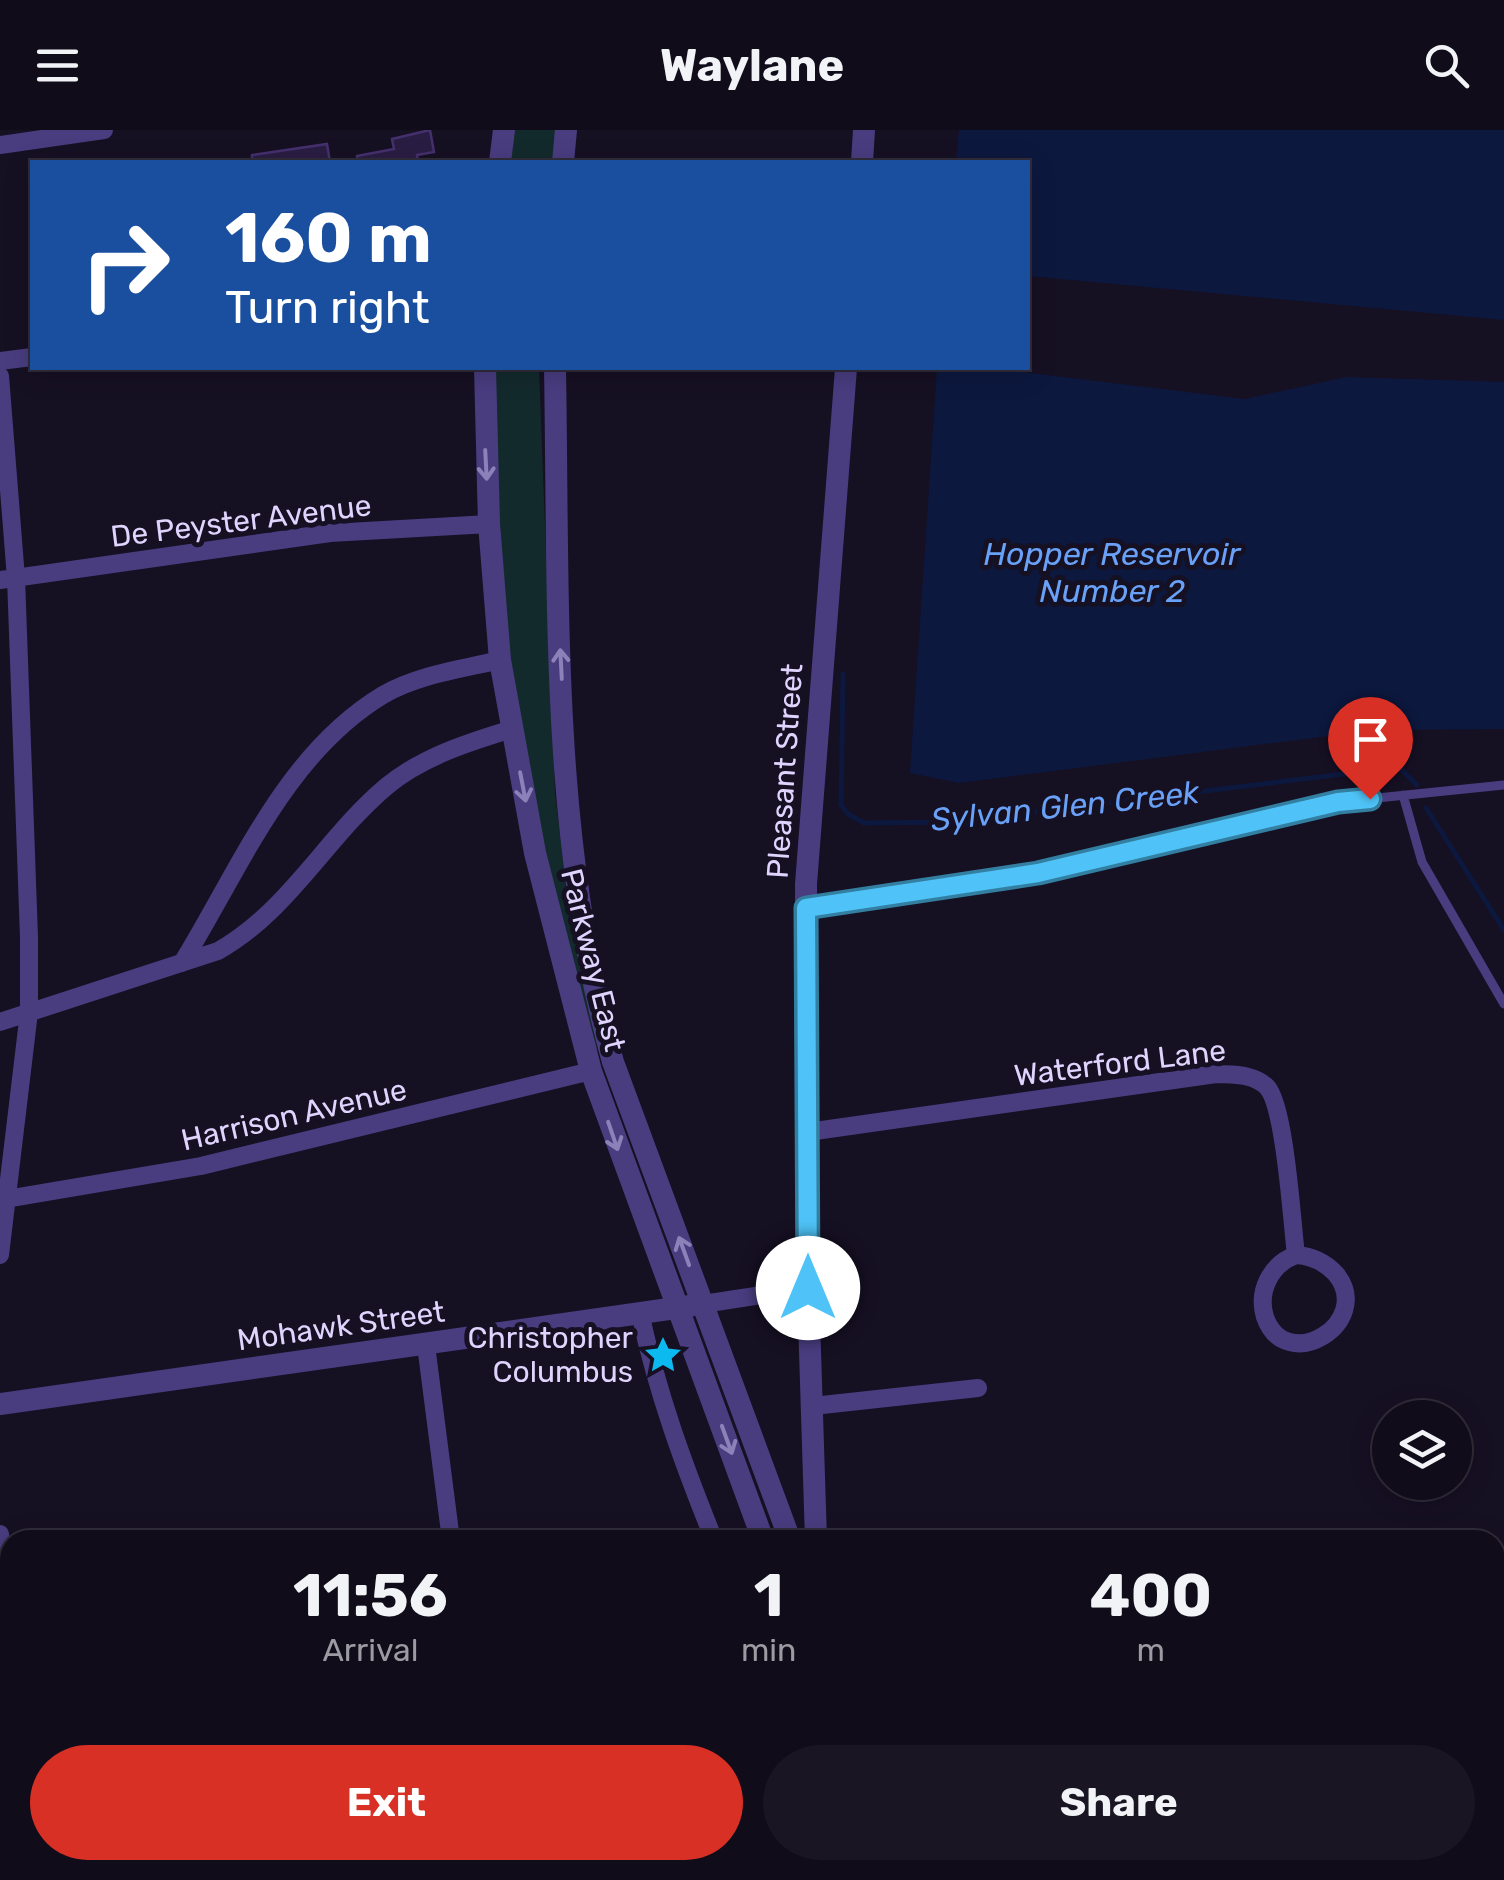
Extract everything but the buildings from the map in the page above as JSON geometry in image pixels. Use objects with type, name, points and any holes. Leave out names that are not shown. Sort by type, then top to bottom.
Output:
[{"type":"street","points":[[0,145],[104,130]]},
{"type":"street","points":[[500,160],[504,130]]},
{"type":"street","points":[[562,160],[566,130]]},
{"type":"street","points":[[862,160],[864,130]]},
{"type":"street","points":[[0,362],[30,357]]},
{"type":"street","name":"Parkway East","points":[[485,370],[489,524],[500,660],[535,853],[591,1071],[759,1530]]},
{"type":"street","name":"Parkway East","points":[[556,370],[559,624],[566,790],[595,998],[613,1062],[786,1530]]},
{"type":"street","name":"Pleasant Street","points":[[816,1530],[808,1288],[806,908],[814,754],[846,370]]},
{"type":"street","points":[[0,376],[29,937],[28,1012],[0,1255]]},
{"type":"street","name":"De Peyster Avenue","points":[[8,579],[330,534],[489,524]]},
{"type":"street","points":[[182,962],[280,797],[312,752],[385,694],[414,682],[500,660]]},
{"type":"street","points":[[0,1022],[218,951],[241,938],[274,910],[357,814],[390,784],[428,760],[512,729]]},
{"type":"street","name":"Harrison Avenue","points":[[6,1199],[202,1166],[591,1071]]},
{"type":"street","name":"Waterford Lane","points":[[808,1132],[1216,1074],[1248,1076],[1265,1085],[1276,1108],[1296,1254]]},
{"type":"street","points":[[1296,1254],[1329,1266],[1342,1282],[1346,1298],[1342,1318],[1330,1334],[1300,1344],[1282,1340],[1270,1328],[1263,1293],[1270,1274],[1284,1259],[1296,1254]]},
{"type":"street","name":"Mohawk Street","points":[[0,1404],[808,1288]]},
{"type":"street","points":[[640,1313],[656,1384],[710,1530]]},
{"type":"street","points":[[426,1344],[451,1530]]},
{"type":"street","points":[[813,1406],[978,1388]]},
{"type":"lane","points":[[806,908],[1038,873],[1338,802],[1504,786]]},
{"type":"lane","points":[[1403,796],[1422,862],[1504,1004]]},
{"type":"green space","points":[[513,130],[556,130],[552,160],[509,160]]},
{"type":"green space","points":[[494,370],[539,370],[555,793],[570,919],[598,1051],[595,1052],[557,910],[512,698],[493,463]]},
{"type":"water","points":[[959,130],[1504,130],[1504,320],[1030,276],[1030,160],[956,160]]},
{"type":"water","name":"Hopper Reservoir Number 2","points":[[937,370],[1005,370],[1244,399],[1347,377],[1504,382],[1504,729],[1375,730],[959,783],[910,773]]},
{"type":"waterway","name":"Sylvan Glen Creek","points":[[843,674],[841,805],[864,823],[954,822],[1399,767],[1417,785]]},
{"type":"waterway","name":"Sylvan Glen Creek","points":[[1426,808],[1504,930]]},
{"type":"place","name":"Christopher Columbus","points":[[663,1355]]},
{"type":"route","points":[[808,1288],[806,908],[1038,873],[1338,802],[1370,799]]}]
